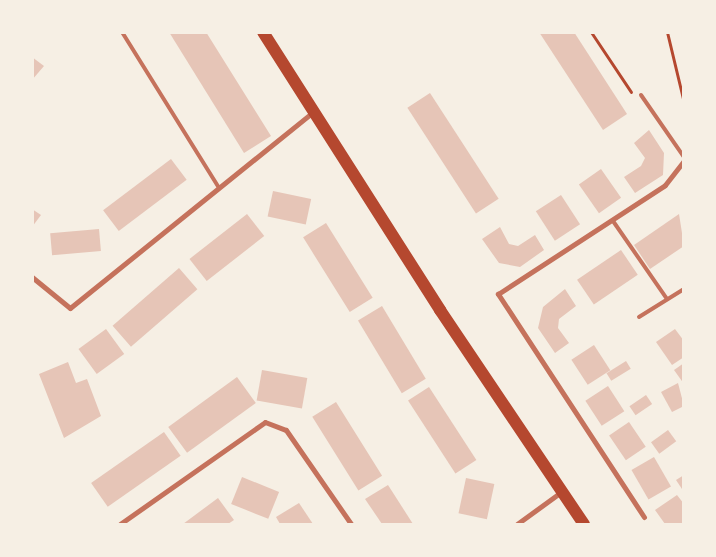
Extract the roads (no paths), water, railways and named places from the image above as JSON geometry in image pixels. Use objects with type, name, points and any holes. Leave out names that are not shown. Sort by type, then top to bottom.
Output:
[{"type":"main road","points":[[263,32],[561,492],[584,524]]},
{"type":"street","points":[[32,277],[70,308],[313,111]]},
{"type":"street","points":[[644,517],[498,294],[665,186],[684,161]]},
{"type":"street","points":[[120,524],[265,422],[286,430],[351,524]]},
{"type":"street","points":[[517,524],[561,492]]},
{"type":"lane","points":[[122,32],[218,188]]},
{"type":"lane","points":[[641,95],[684,157]]},
{"type":"lane","points":[[613,221],[667,300]]},
{"type":"lane","points":[[639,317],[684,289]]}]
